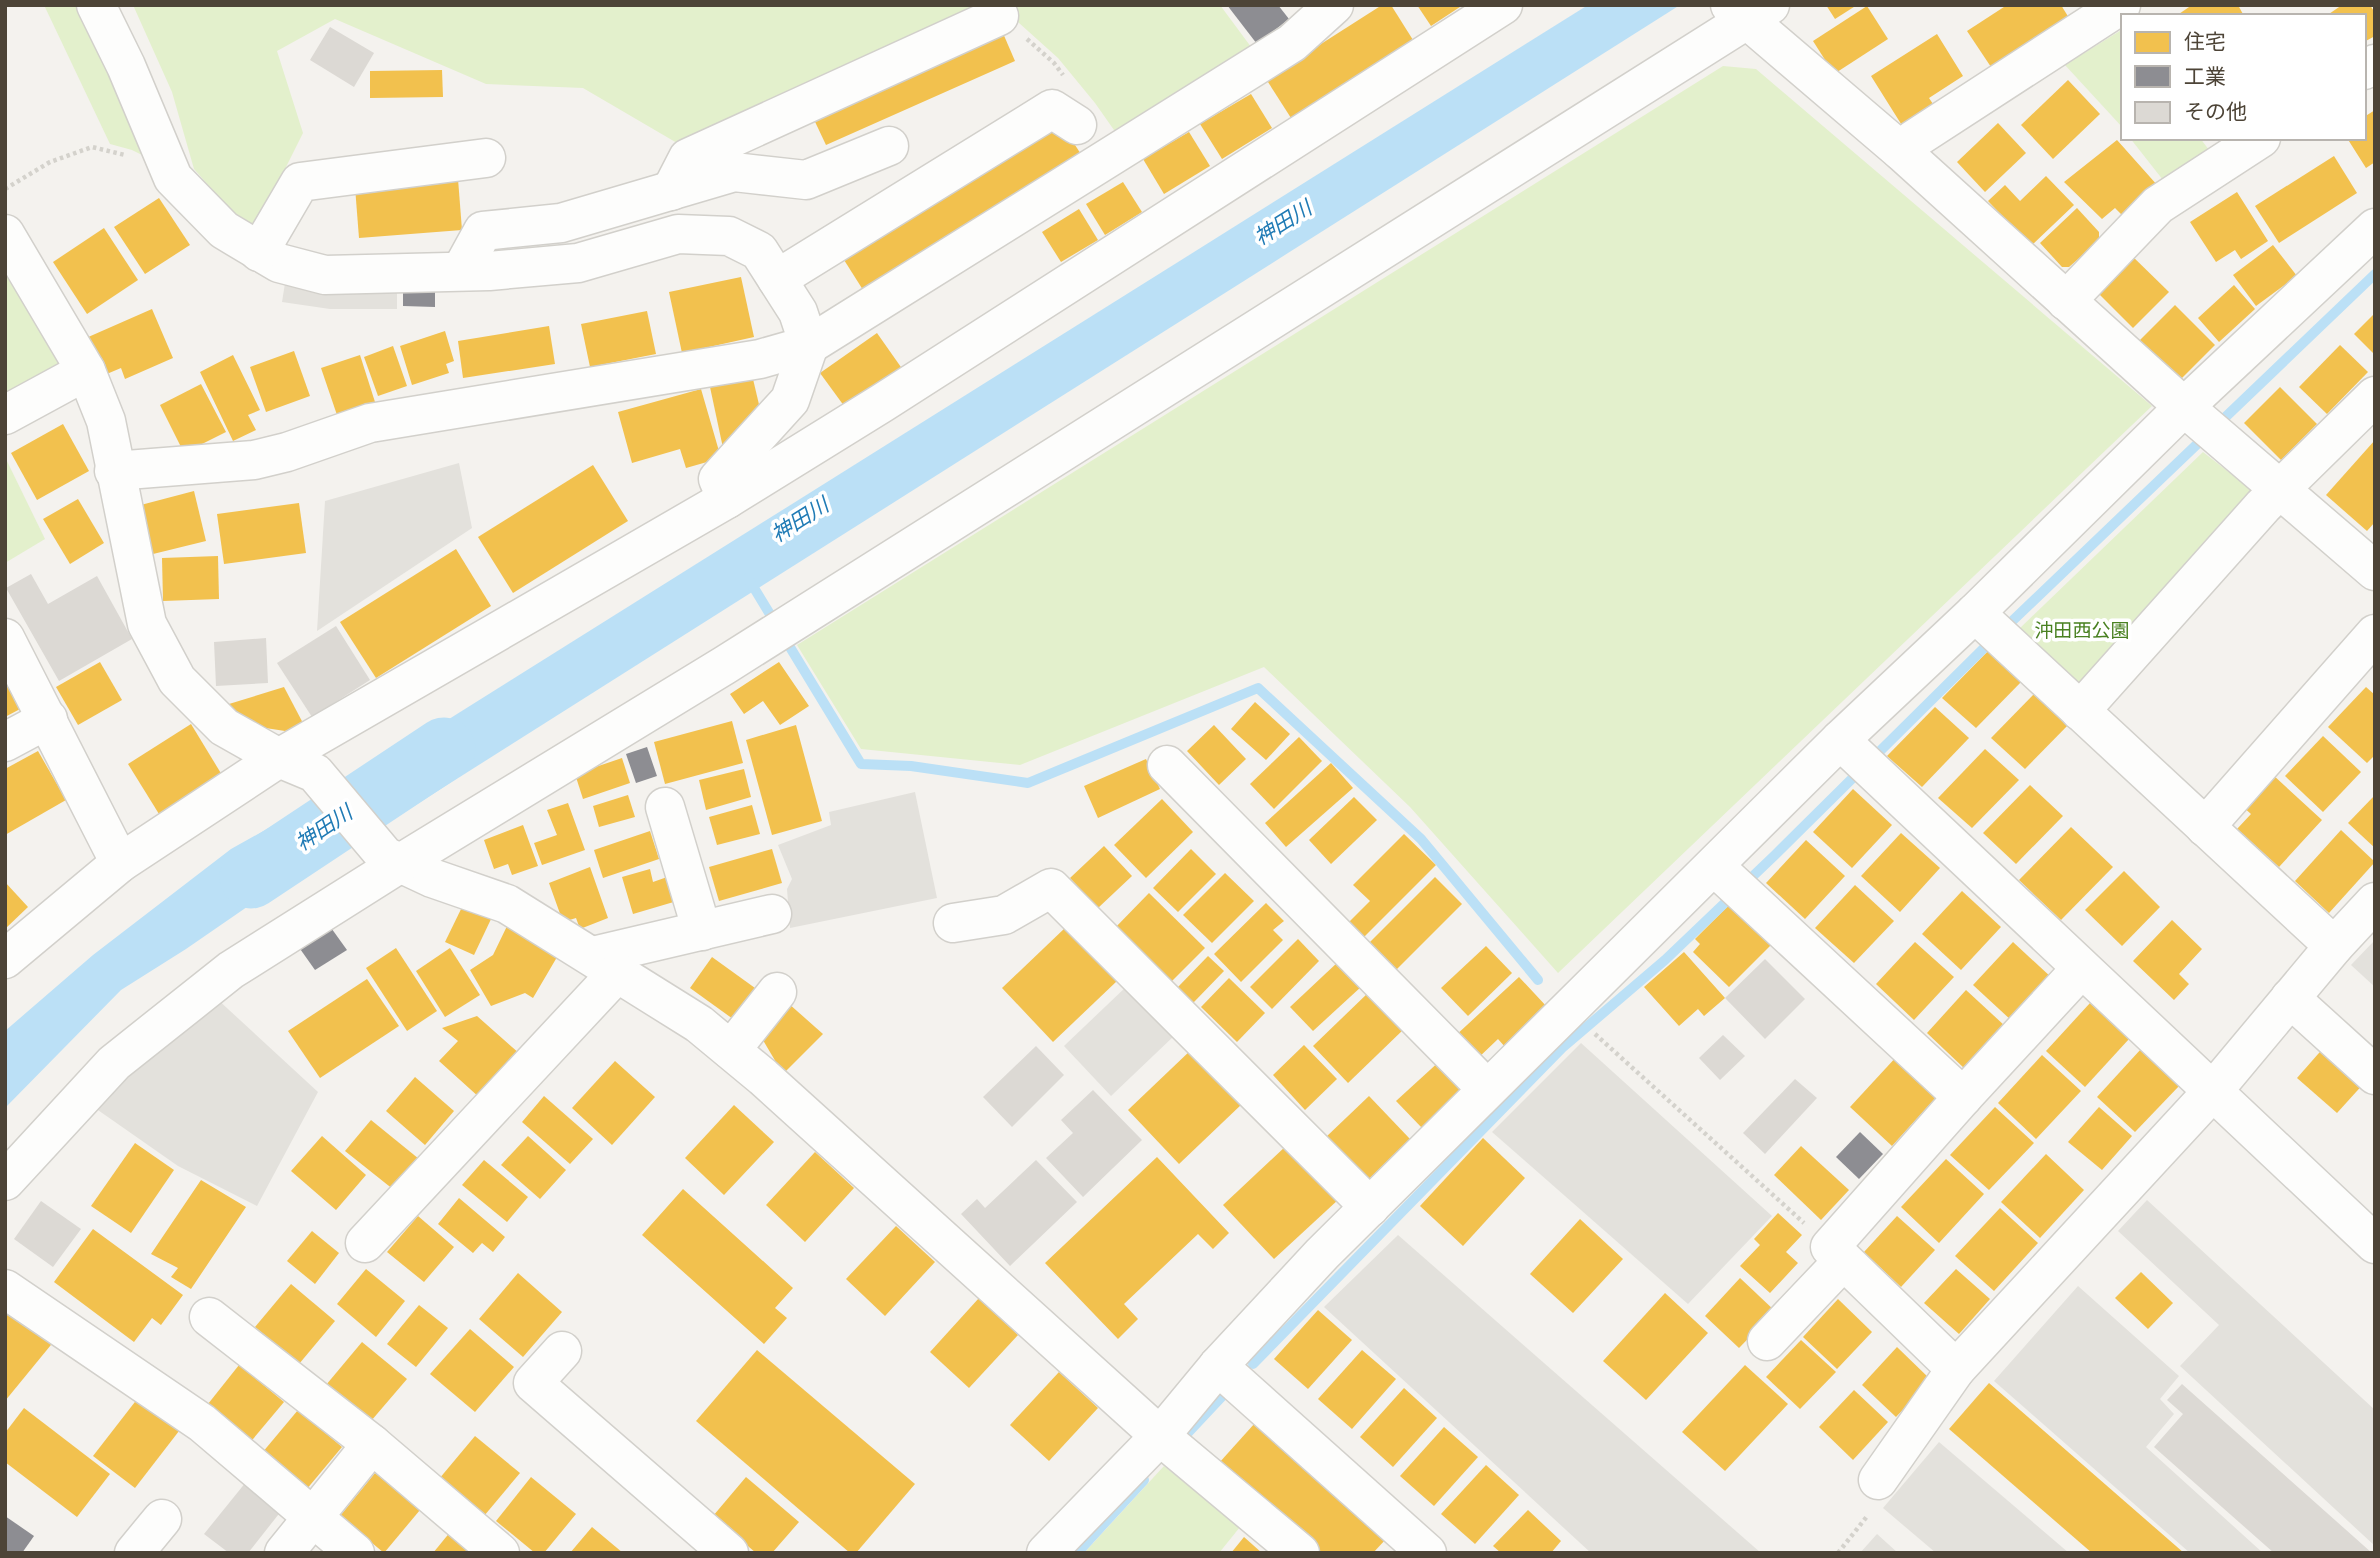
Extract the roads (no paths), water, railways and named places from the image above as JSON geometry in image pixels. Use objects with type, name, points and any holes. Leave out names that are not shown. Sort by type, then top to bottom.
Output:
[{"type":"street","points":[[114,471],[254,460],[287,452],[370,423],[760,359],[809,345],[1292,43],[1334,5]]},
{"type":"street","points":[[5,959],[120,863],[279,758],[727,499],[882,403],[1503,5]]},
{"type":"street","points":[[1900,151],[2105,10]]},
{"type":"street","points":[[5,1181],[114,1063],[231,970],[392,860],[725,665],[1747,11],[2201,422],[2375,572]]},
{"type":"street","points":[[111,14],[126,66],[171,173],[224,230],[279,263],[325,275],[461,271],[579,263],[678,234],[729,236],[759,251],[798,312],[809,345],[790,400],[718,479],[727,499]]},
{"type":"street","points":[[671,191],[688,158],[999,16]]},
{"type":"street","points":[[777,279],[1052,110],[1077,125]]},
{"type":"street","points":[[2066,300],[2158,205],[2258,140]]},
{"type":"street","points":[[461,271],[483,231],[561,223],[734,172],[806,180],[888,146]]},
{"type":"street","points":[[259,251],[300,182],[486,158]]},
{"type":"street","points":[[1046,1553],[1160,1436],[1218,1366],[1322,1254],[1488,1089],[1731,881],[2201,422],[2375,228]]},
{"type":"street","points":[[5,234],[86,371],[106,421],[147,624],[177,680],[224,727],[279,758],[315,773],[392,860],[432,878],[507,904],[699,1024],[1160,1436],[1300,1553]]},
{"type":"street","points":[[5,415],[86,371]]},
{"type":"street","points":[[2080,711],[2279,489],[2375,396]]},
{"type":"street","points":[[1990,627],[2334,946]]},
{"type":"street","points":[[2205,827],[2375,634]]},
{"type":"street","points":[[5,638],[120,863]]},
{"type":"street","points":[[5,742],[48,719]]},
{"type":"street","points":[[1857,756],[2375,1244]]},
{"type":"street","points":[[1167,765],[1488,1089]]},
{"type":"street","points":[[665,807],[702,931]]},
{"type":"street","points":[[1731,881],[1963,1097]]},
{"type":"street","points":[[953,923],[1004,915],[1051,888],[1370,1207]]},
{"type":"street","points":[[1878,1480],[1956,1369],[2212,1092],[2334,946],[2375,902]]},
{"type":"street","points":[[365,1243],[605,964],[702,931],[772,914]]},
{"type":"street","points":[[1767,1341],[1963,1097],[2081,968]]},
{"type":"street","points":[[731,1050],[777,992]]},
{"type":"street","points":[[2290,998],[2375,1074]]},
{"type":"street","points":[[1837,1254],[1956,1369]]},
{"type":"street","points":[[5,1289],[202,1423],[355,1553]]},
{"type":"street","points":[[209,1317],[372,1444],[499,1553]]},
{"type":"street","points":[[562,1351],[533,1383],[729,1553]]},
{"type":"street","points":[[1218,1366],[1427,1553]]},
{"type":"street","points":[[284,1553],[372,1444]]},
{"type":"street","points":[[135,1553],[162,1518]]},
{"type":"water","points":[[1588,5],[1680,5],[395,818],[355,778]]},
{"type":"water","points":[[301,810],[338,844],[186,949],[121,990],[5,1108],[5,1031],[93,955],[231,849]]},
{"type":"waterway","points":[[1253,1364],[1562,1048],[1665,960],[1984,648],[2375,274]]},
{"type":"waterway","points":[[748,578],[861,764],[911,766],[1028,783],[1258,688],[1421,839],[1538,980]]},
{"type":"waterway","name":"神田川","points":[[251,877],[444,749]]},
{"type":"waterway","points":[[1181,1440],[1226,1392]]},
{"type":"waterway","points":[[1077,1553],[1144,1480]]},
{"type":"park label","name":"沖田西公園","points":[[2082,630]]}]
